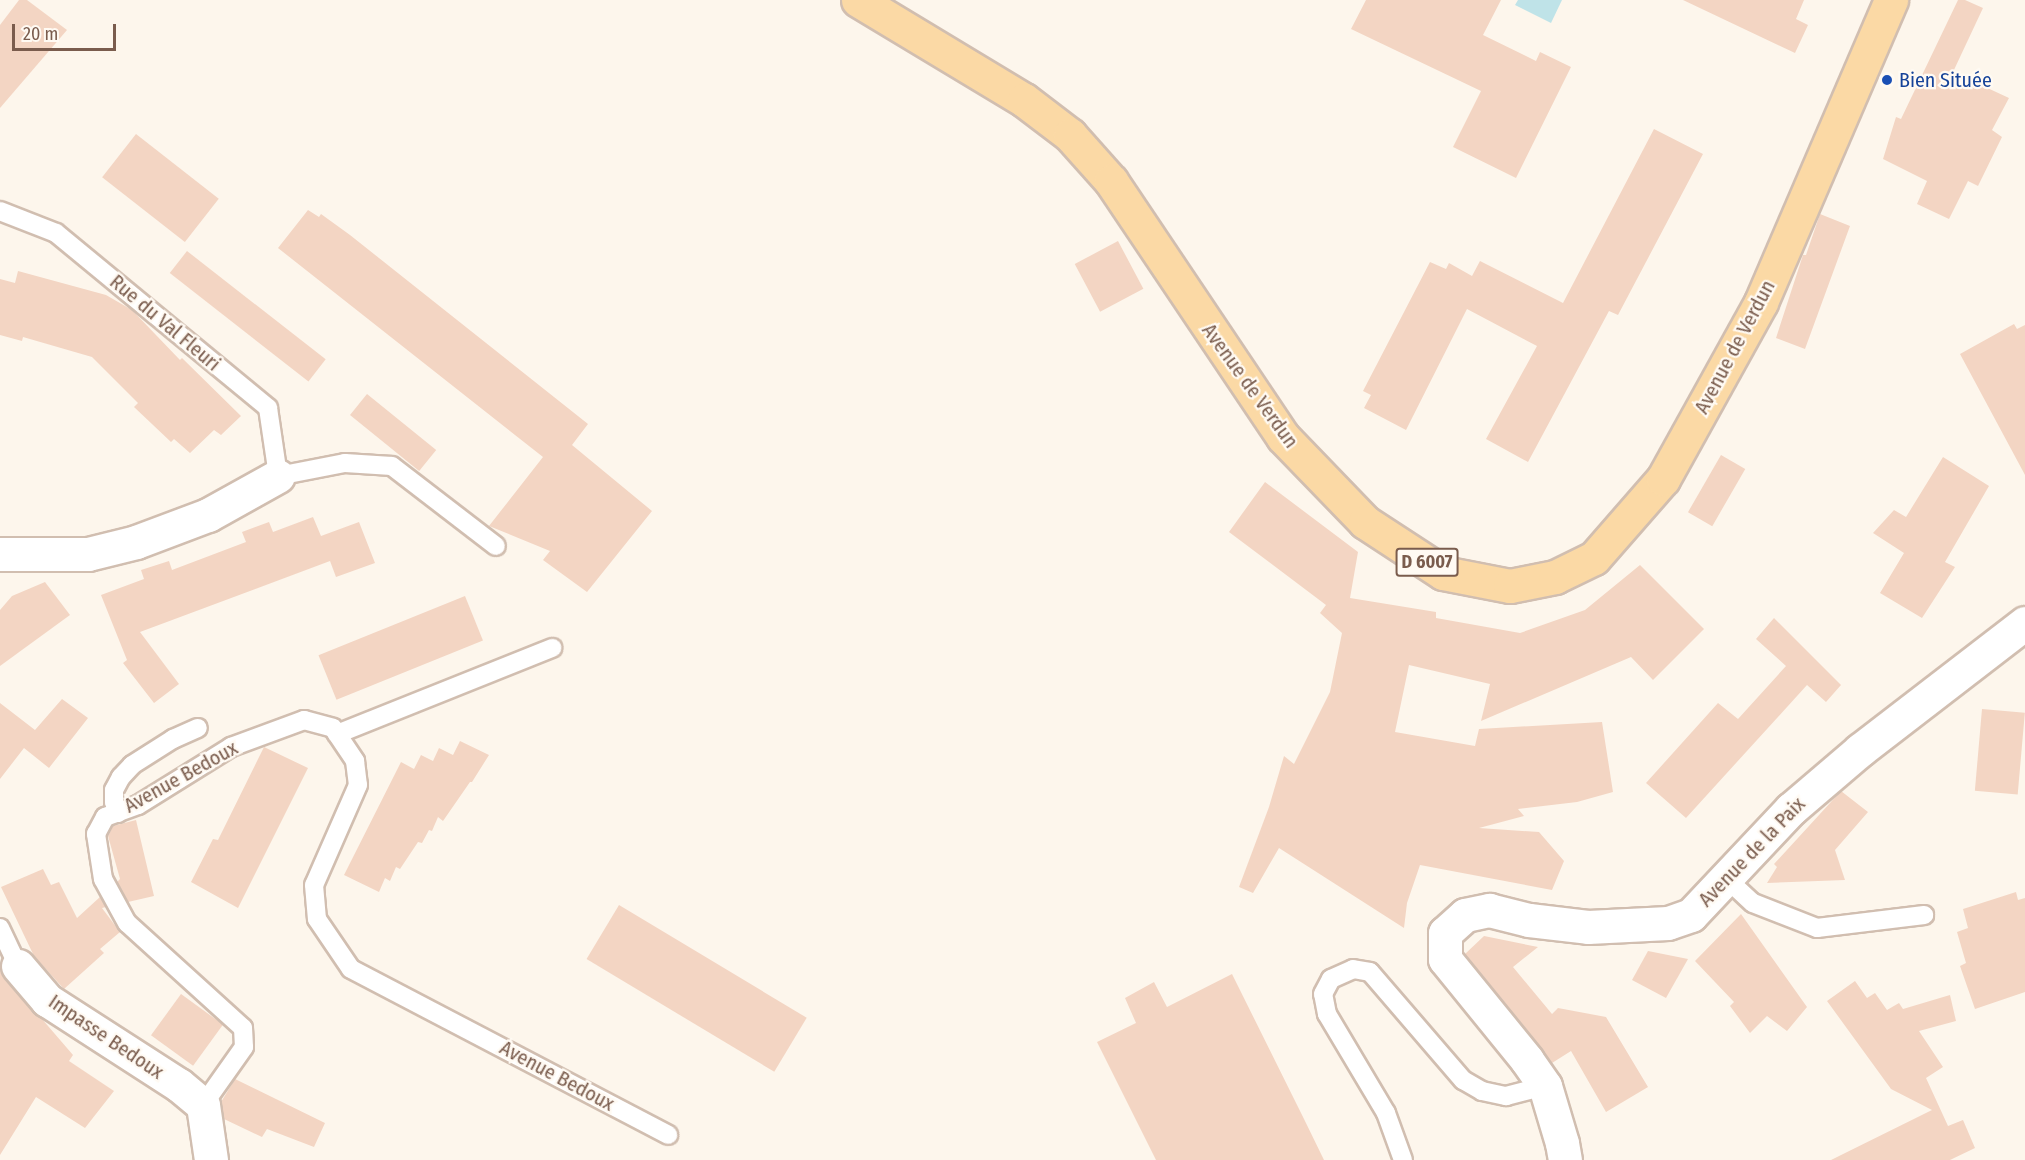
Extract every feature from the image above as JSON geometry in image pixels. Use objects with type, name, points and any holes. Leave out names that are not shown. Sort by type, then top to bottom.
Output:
[{"type":"main road","name":"Avenue de Verdun","points":[[858,0],[1024,100],[1070,135],[1111,182],[1283,437],[1365,522],[1443,573],[1510,586],[1555,577],[1594,558],[1663,479],[1761,302],[1891,0]]},
{"type":"street","points":[[0,554],[88,554],[136,542],[208,515],[278,476]]},
{"type":"street","name":"Avenue de la Paix","points":[[1565,1160],[1545,1086],[1527,1060],[1445,959],[1445,933],[1465,915],[1488,910],[1528,920],[1587,927],[1668,923],[1691,915],[1791,809],[1860,750],[2025,623]]},
{"type":"street","name":"Impasse Bedoux","points":[[18,966],[47,1000],[179,1085],[203,1106]]},
{"type":"street","points":[[203,1106],[211,1160]]},
{"type":"lane","name":"Rue du Val Fleuri","points":[[0,211],[56,233],[268,408],[278,476]]},
{"type":"lane","points":[[278,476],[345,463],[392,466],[496,546]]},
{"type":"lane","points":[[337,734],[552,648]]},
{"type":"lane","name":"Avenue Bedoux","points":[[203,1106],[244,1047],[243,1028],[127,922],[103,879],[96,834],[105,817],[138,805],[231,747],[303,720],[333,728],[355,761],[357,785],[314,885],[317,919],[351,969],[668,1135]]},
{"type":"lane","points":[[118,813],[114,802],[114,790],[121,777],[132,765],[165,744],[198,728]]},
{"type":"lane","points":[[1727,879],[1753,903],[1817,928],[1924,915]]},
{"type":"lane","name":"Impasse Bedoux","points":[[0,928],[18,966]]},
{"type":"lane","points":[[1403,1160],[1386,1113],[1327,1014],[1323,994],[1331,979],[1353,969],[1370,972],[1463,1080],[1482,1091],[1506,1096],[1545,1086]]},
{"type":"water","points":[[1518,0],[1562,0],[1551,23],[1515,5]]},
{"type":"building","points":[[19,0],[27,0],[67,30],[0,108],[0,25]]},
{"type":"building","points":[[1366,0],[1501,0],[1483,35],[1536,61],[1540,52],[1571,67],[1516,178],[1453,147],[1481,91],[1351,29]]},
{"type":"building","points":[[1683,0],[1804,0],[1796,19],[1808,25],[1795,53]]},
{"type":"building","points":[[1958,0],[1965,0],[1983,8],[1953,72],[2009,98],[1992,130],[2002,137],[1978,186],[1968,181],[1949,219],[1917,204],[1927,181],[1883,159],[1896,117],[1901,119]]},
{"type":"building","points":[[1654,129],[1703,154],[1618,315],[1609,311],[1528,462],[1486,439],[1537,346],[1467,309],[1406,430],[1364,408],[1371,395],[1363,391],[1430,262],[1446,269],[1449,263],[1472,276],[1480,261],[1563,303]]},
{"type":"building","points":[[136,134],[219,199],[185,242],[102,177]]},
{"type":"building","points":[[308,210],[319,217],[321,214],[350,235],[588,424],[572,445],[652,511],[587,592],[543,560],[550,551],[489,526],[543,457],[278,248]]},
{"type":"building","points":[[1820,214],[1850,226],[1805,349],[1776,338],[1803,255],[1806,255]]},
{"type":"building","points":[[1118,241],[1143,289],[1100,312],[1075,264]]},
{"type":"building","points":[[187,251],[326,359],[308,381],[170,273]]},
{"type":"building","points":[[18,271],[106,295],[132,310],[180,360],[182,358],[241,416],[221,435],[214,430],[190,453],[174,439],[171,442],[134,407],[138,403],[92,357],[23,337],[22,341],[0,335],[0,279],[15,283]]},
{"type":"building","points":[[2014,324],[2017,329],[2025,325],[2025,475],[1960,354]]},
{"type":"building","points":[[367,394],[436,450],[419,471],[350,415]]},
{"type":"building","points":[[1721,455],[1745,469],[1712,526],[1688,512]]},
{"type":"building","points":[[1943,457],[1989,486],[1945,562],[1955,567],[1922,618],[1880,593],[1904,553],[1873,533],[1894,510],[1906,517]]},
{"type":"building","points":[[1265,482],[1358,552],[1350,598],[1436,612],[1436,618],[1520,633],[1585,610],[1640,565],[1704,629],[1653,680],[1631,657],[1481,721],[1490,684],[1409,665],[1395,732],[1475,746],[1479,729],[1602,722],[1613,792],[1577,802],[1518,809],[1524,816],[1479,828],[1539,832],[1564,861],[1552,890],[1420,865],[1407,903],[1404,928],[1279,848],[1253,893],[1239,887],[1269,807],[1284,756],[1294,764],[1330,692],[1342,633],[1320,613],[1326,605],[1229,532]]},
{"type":"building","points":[[313,517],[321,536],[359,522],[375,563],[336,577],[330,561],[140,632],[179,684],[154,703],[123,663],[127,660],[101,595],[144,579],[141,570],[169,561],[172,570],[246,542],[242,532],[269,522],[273,532]]},
{"type":"building","points":[[45,582],[70,615],[0,666],[0,610],[12,596]]},
{"type":"building","points":[[465,596],[483,641],[336,700],[319,655]]},
{"type":"building","points":[[1774,618],[1841,685],[1826,702],[1807,685],[1686,818],[1646,783],[1718,703],[1738,719],[1786,666],[1756,639]]},
{"type":"building","points":[[62,699],[88,718],[49,768],[24,748],[0,779],[0,703],[35,730]]},
{"type":"building","points":[[1982,709],[2025,713],[2018,794],[1975,791]]},
{"type":"building","points":[[460,741],[489,755],[443,821],[438,817],[432,831],[429,830],[422,843],[418,842],[400,869],[396,867],[390,881],[385,878],[379,892],[344,875],[401,762],[414,769],[421,755],[433,761],[439,748],[453,755]]},
{"type":"building","points":[[264,747],[308,768],[238,908],[191,882],[213,839],[218,840]]},
{"type":"building","points":[[1841,791],[1868,812],[1835,850],[1845,880],[1767,883],[1777,867],[1774,864]]},
{"type":"building","points":[[136,820],[154,896],[128,902],[117,882],[120,879],[108,836],[113,826]]},
{"type":"building","points":[[43,869],[51,885],[59,882],[77,918],[100,897],[106,907],[102,908],[120,932],[100,949],[104,953],[64,989],[34,956],[1,887]]},
{"type":"building","points":[[2016,892],[2018,900],[2025,898],[2025,992],[1975,1009],[1960,966],[1966,963],[1957,932],[1968,928],[1963,909]]},
{"type":"building","points":[[619,905],[807,1018],[774,1072],[587,959]]},
{"type":"building","points":[[1741,914],[1807,1007],[1787,1031],[1767,1016],[1750,1033],[1730,1006],[1734,1002],[1695,961]]},
{"type":"building","points":[[1484,936],[1538,947],[1513,967],[1552,1014],[1558,1008],[1606,1017],[1648,1087],[1606,1112],[1571,1051],[1552,1063],[1465,954]]},
{"type":"building","points":[[1648,951],[1688,959],[1666,998],[1632,980]]},
{"type":"building","points":[[0,970],[33,1012],[42,1019],[73,1055],[69,1061],[114,1091],[85,1128],[36,1097],[0,1155]]},
{"type":"building","points":[[1232,974],[1324,1160],[1156,1160],[1097,1042],[1136,1023],[1125,998],[1154,982],[1167,1007]]},
{"type":"building","points":[[1855,981],[1867,998],[1875,993],[1887,1010],[1899,1003],[1903,1009],[1950,995],[1956,1021],[1919,1031],[1943,1067],[1926,1078],[1948,1126],[1963,1120],[1975,1148],[1950,1160],[1831,1160],[1932,1110],[1891,1089],[1827,1001]]},
{"type":"building","points":[[181,994],[223,1025],[193,1066],[151,1035]]},
{"type":"building","points":[[235,1079],[325,1123],[314,1147],[267,1129],[262,1137],[224,1119],[221,1102]]},
{"type":"place","name":"Bien Située","points":[[1887,80]]}]
